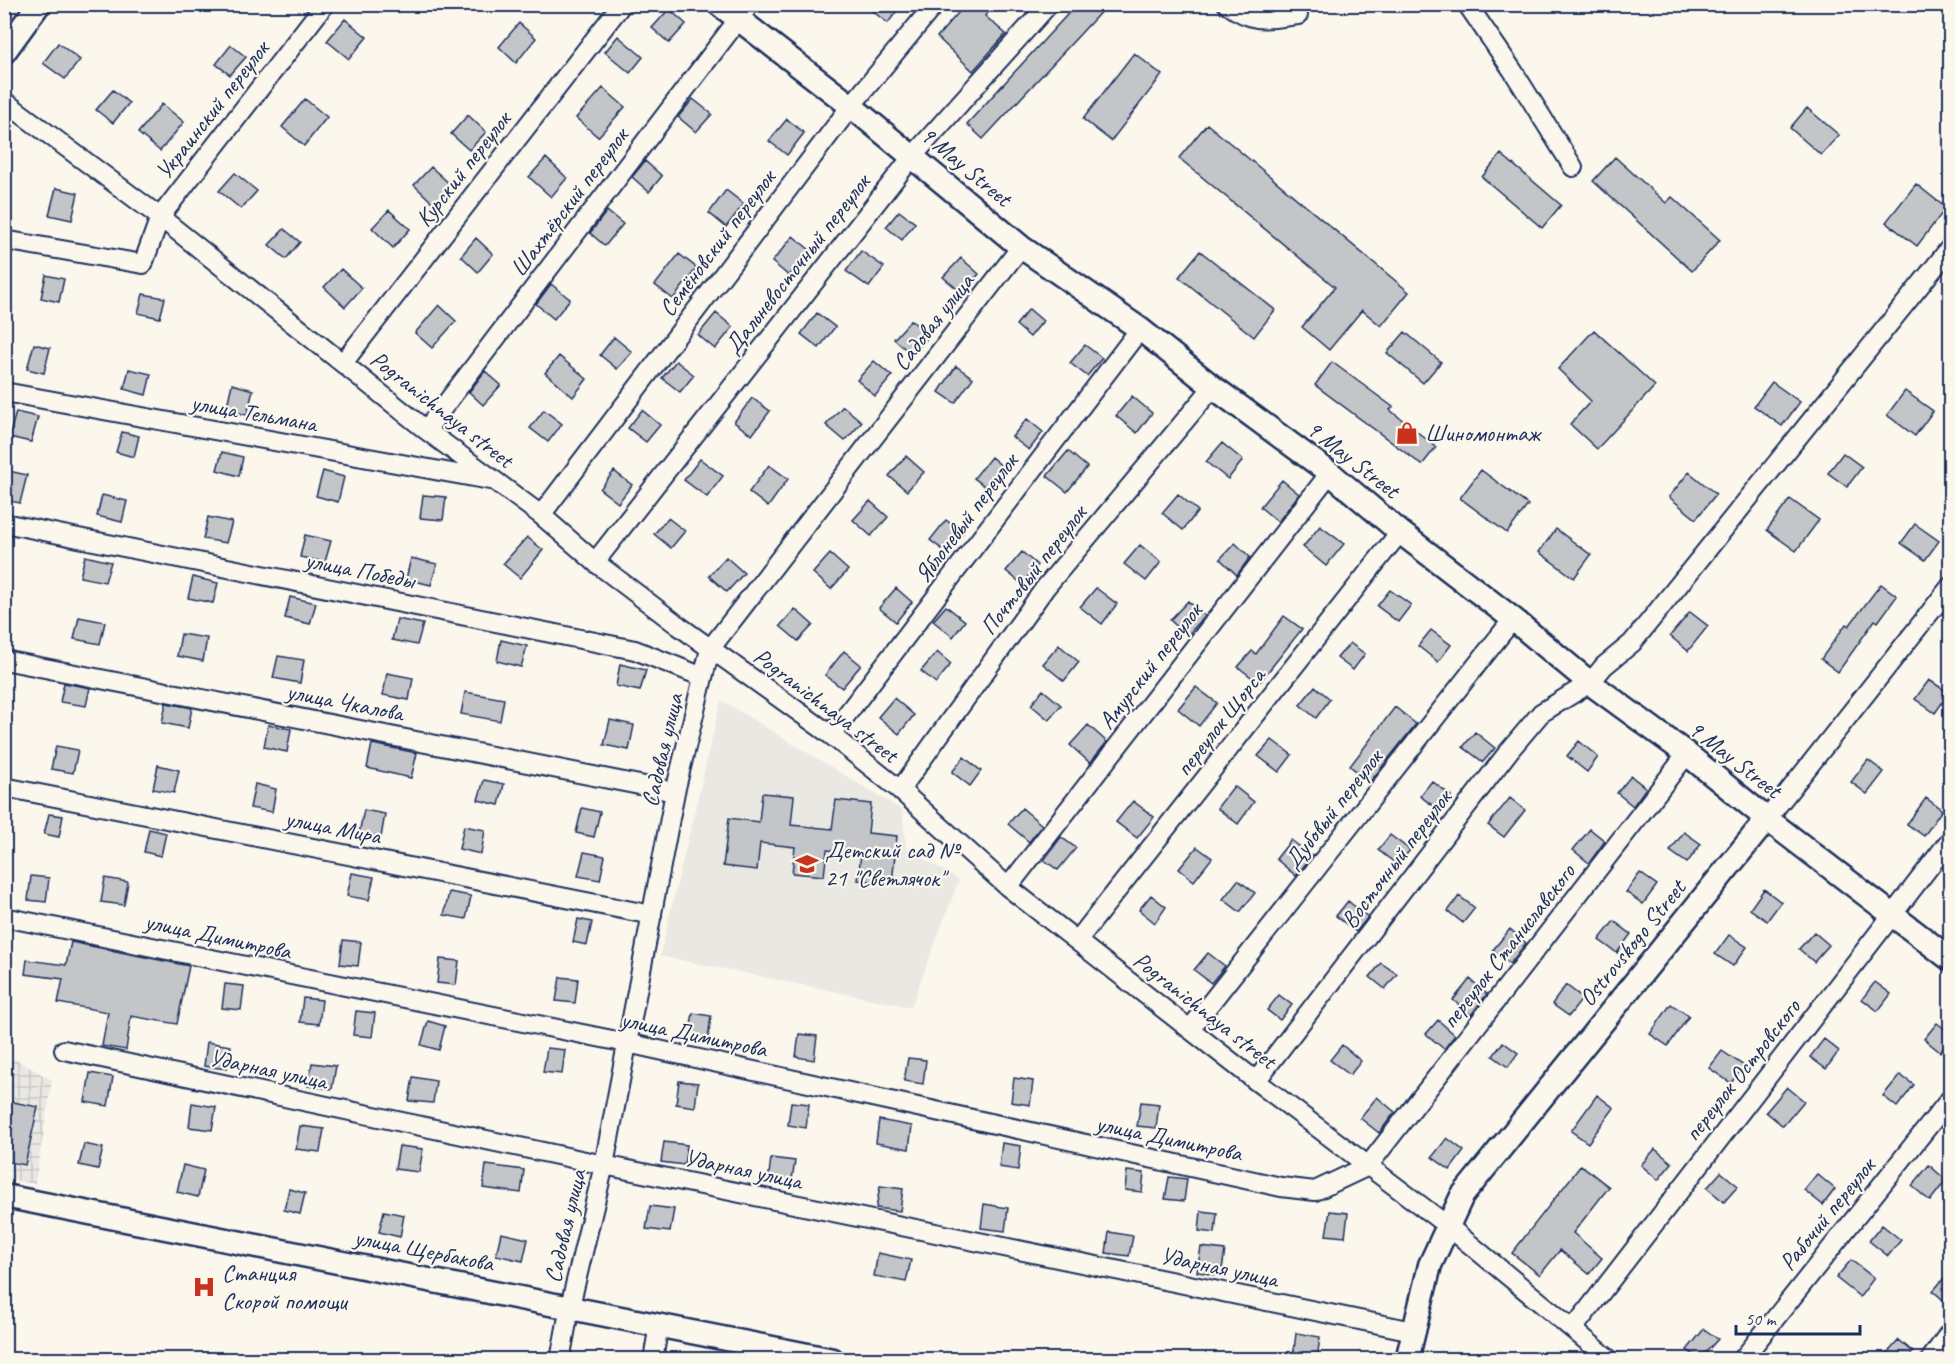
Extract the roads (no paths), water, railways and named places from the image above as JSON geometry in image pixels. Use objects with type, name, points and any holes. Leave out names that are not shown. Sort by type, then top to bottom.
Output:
[{"type":"main road","points":[[4,52],[39,4]]},
{"type":"main road","name":"9 May Street","points":[[719,4],[744,12],[851,106],[1021,248],[1140,329],[1213,387],[1330,473],[1400,532],[1513,619],[1590,683],[1687,754],[1767,819],[1950,959]]},
{"type":"main road","name":"Ostrovskogo Street","points":[[1407,1359],[1430,1265],[1462,1196],[1767,819]]},
{"type":"main road","name":"улица Щербакова","points":[[4,1196],[833,1359]]},
{"type":"street","name":"Украинский переулок","points":[[4,240],[143,264],[160,217],[325,4]]},
{"type":"street","name":"Курский переулок","points":[[343,363],[622,4]]},
{"type":"street","name":"Семёновский переулок","points":[[541,515],[851,106],[935,4]]},
{"type":"street","name":"Дальневосточный переулок","points":[[595,562],[912,157],[1049,4]]},
{"type":"street","points":[[1227,4],[1240,14],[1262,20],[1299,15]]},
{"type":"street","points":[[1467,4],[1513,70],[1573,167]]},
{"type":"street","name":"Шахтёрский переулок","points":[[426,430],[744,12]]},
{"type":"street","name":"Pogranichnaya street","points":[[4,101],[160,217],[426,430],[541,515],[595,562],[710,649],[831,735],[900,790],[1008,887],[1256,1081],[1449,1227],[1610,1359]]},
{"type":"street","name":"Садовая улица","points":[[560,1359],[570,1306],[604,1165],[675,792],[710,649],[1021,248]]},
{"type":"street","name":"Восточный переулок","points":[[1256,1081],[1509,751],[1541,713],[1590,683],[1604,666],[1632,643],[1950,248]]},
{"type":"street","name":"Яблоневый переулок","points":[[831,735],[1140,329]]},
{"type":"street","name":"Почтовый переулок","points":[[900,790],[1045,588],[1213,387]]},
{"type":"street","name":"улица Тельмана","points":[[4,392],[495,480]]},
{"type":"street","name":"Амурский переулок","points":[[1008,887],[1330,473]]},
{"type":"street","name":"улица Победы","points":[[4,523],[635,650],[703,677]]},
{"type":"street","name":"переулок Щорса","points":[[1077,941],[1400,532]]},
{"type":"street","name":"Ostrovskogo Street","points":[[1767,819],[1950,587]]},
{"type":"street","name":"Дубовый переулок","points":[[1190,1029],[1513,619]]},
{"type":"street","name":"улица Чкалова","points":[[4,660],[675,792]]},
{"type":"street","name":"переулок Станиславского","points":[[1368,1166],[1687,754]]},
{"type":"street","name":"улица Мира","points":[[4,787],[652,915]]},
{"type":"street","name":"переулок Островского","points":[[1573,1329],[1950,840]]},
{"type":"street","name":"улица Димитрова","points":[[4,917],[627,1044],[1281,1187],[1315,1191],[1368,1166]]},
{"type":"street","name":"Ударная улица","points":[[64,1050],[604,1165],[1413,1331]]},
{"type":"street","name":"Рабочий переулок","points":[[1742,1359],[1950,1099]]},
{"type":"street","points":[[653,1359],[659,1324]]},
{"type":"street","points":[[1930,1359],[1950,1332]]},
{"type":"place","name":"Шиномонтаж","points":[[1407,433]]},
{"type":"place","name":"Детский сад № 21 \"Светлячок\"","points":[[807,864]]},
{"type":"place","name":"Станция Скорой помощи","points":[[204,1287]]}]
